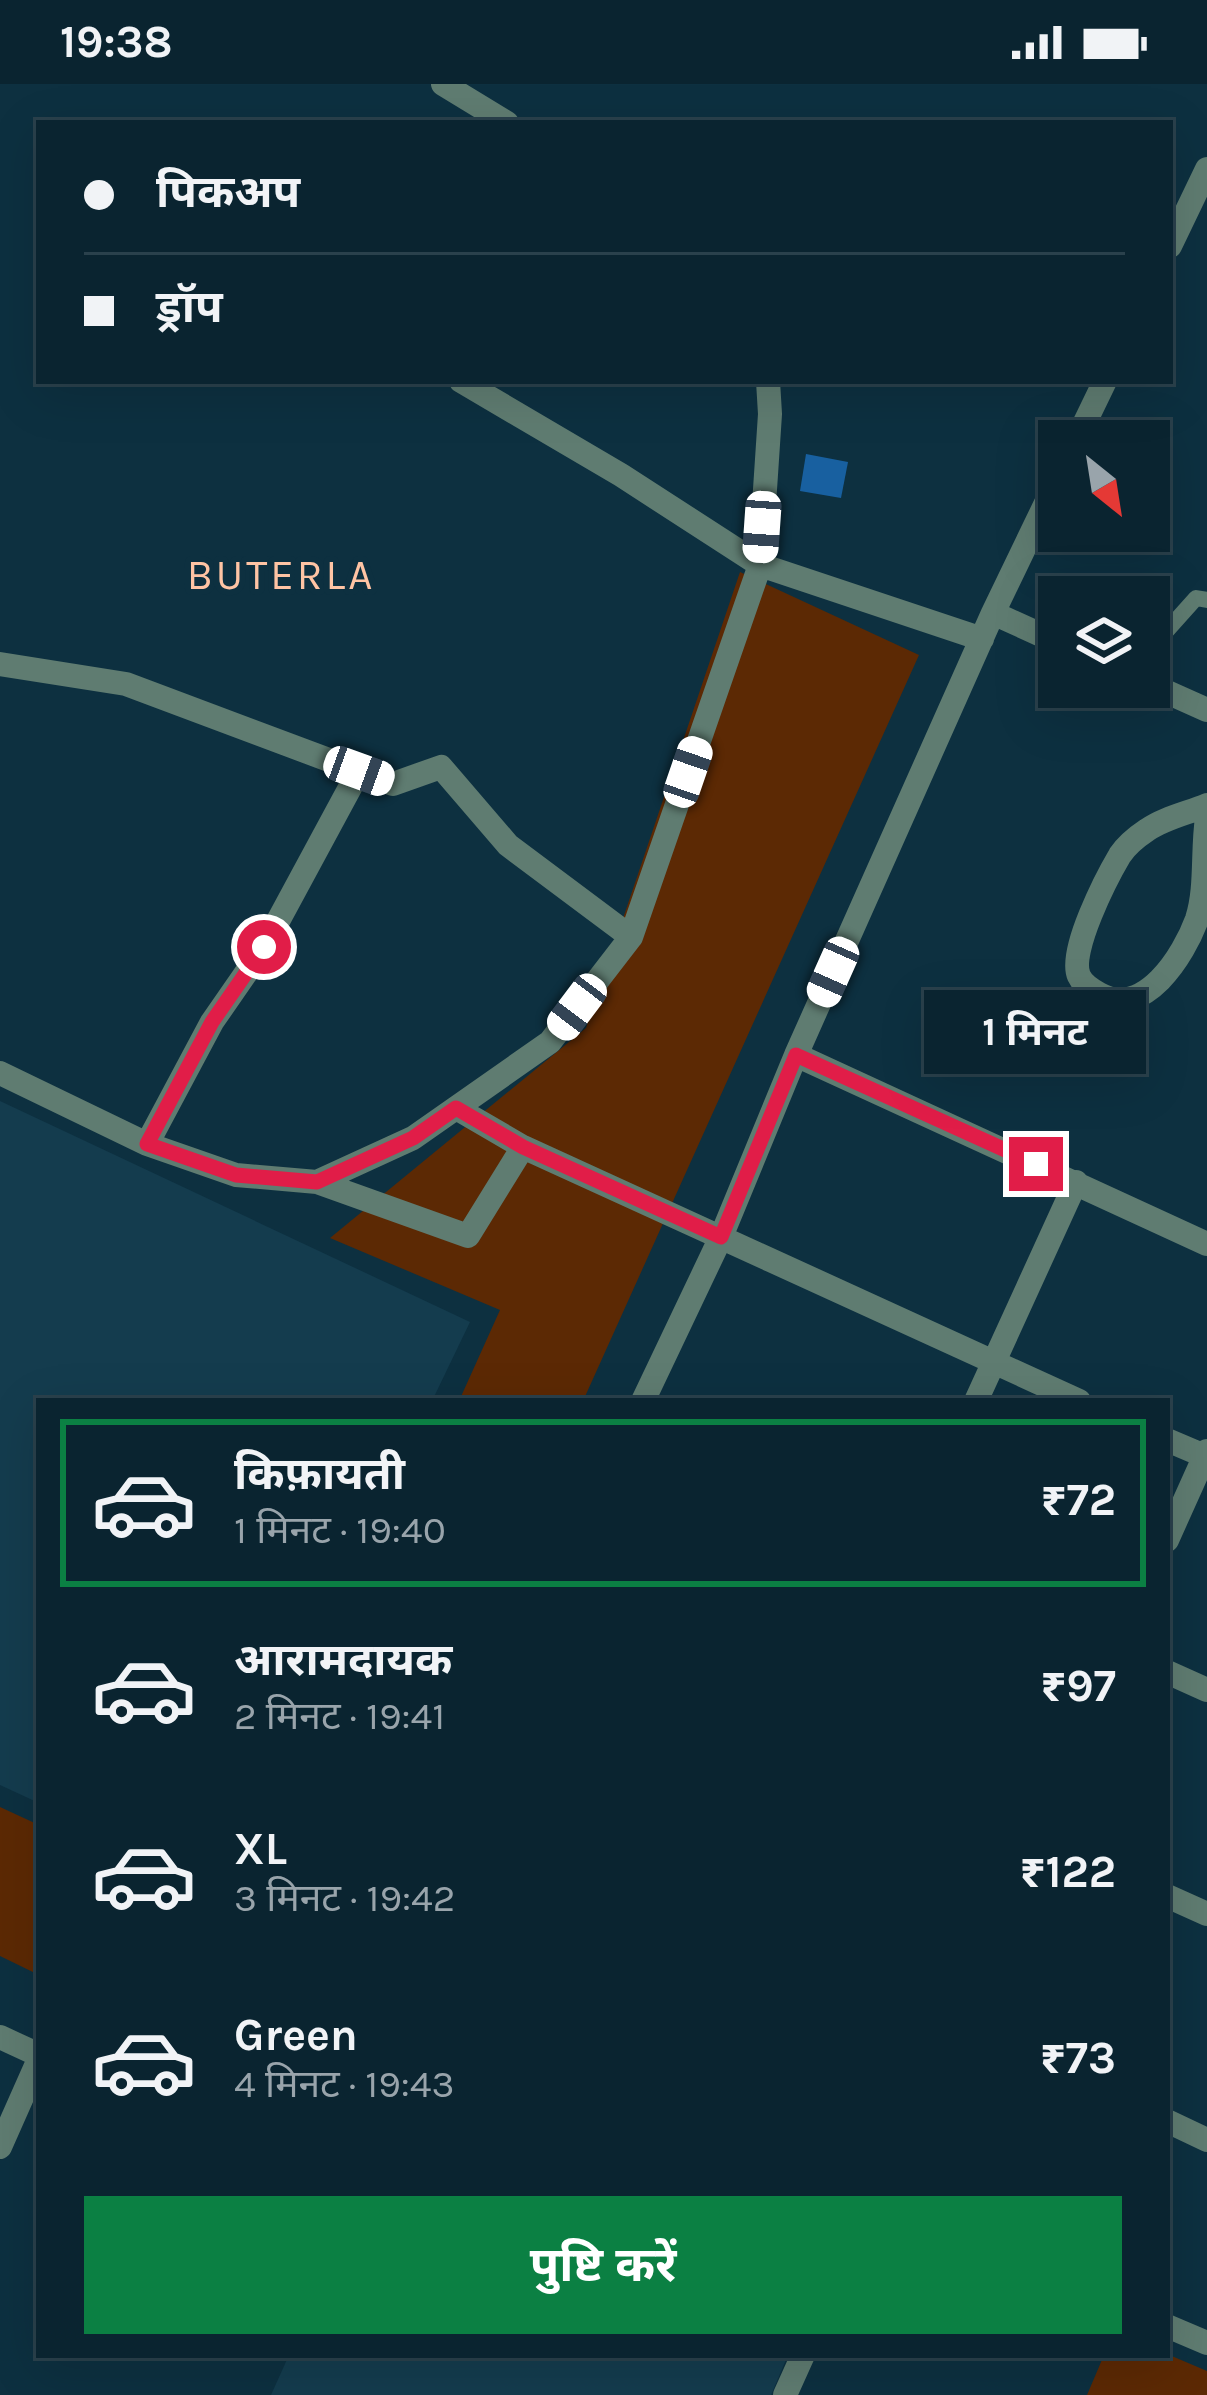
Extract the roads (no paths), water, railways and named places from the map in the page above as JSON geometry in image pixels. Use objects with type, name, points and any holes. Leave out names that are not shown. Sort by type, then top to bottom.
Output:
[{"type":"street","points":[[443,84],[471,113]]},
{"type":"street","points":[[1173,240],[1207,169]]},
{"type":"street","points":[[465,384],[621,475],[760,565],[982,639]]},
{"type":"street","points":[[317,1182],[413,1138],[550,1042],[631,937],[760,565],[768,384]]},
{"type":"street","points":[[1086,420],[1104,384]]},
{"type":"street","points":[[644,1398],[721,1237],[796,1055],[1038,520]]},
{"type":"street","points":[[993,613],[1038,633]]},
{"type":"street","points":[[0,664],[126,684],[393,784],[440,767],[508,845],[631,937]]},
{"type":"street","points":[[1170,693],[1207,710]]},
{"type":"street","points":[[147,1144],[212,1022],[264,947],[359,771]]},
{"type":"street","points":[[1207,805],[1149,828],[1122,851],[1078,957],[1080,980],[1103,997],[1124,1000],[1151,988],[1187,940],[1203,886],[1207,818]]},
{"type":"street","points":[[796,1055],[1207,1244]]},
{"type":"street","points":[[0,1072],[147,1144],[236,1175],[317,1182],[468,1236],[523,1147]]},
{"type":"street","points":[[456,1108],[523,1147],[1072,1398]]},
{"type":"street","points":[[977,1398],[1076,1182]]},
{"type":"street","points":[[1170,1441],[1206,1455],[1170,1533]]},
{"type":"street","points":[[1170,1673],[1207,1690]]},
{"type":"street","points":[[1170,1897],[1207,1914]]},
{"type":"street","points":[[0,2037],[36,2055]]},
{"type":"street","points":[[0,2147],[36,2064]]},
{"type":"street","points":[[1170,2122],[1207,2140]]},
{"type":"street","points":[[1170,2327],[1207,2343]]},
{"type":"street","points":[[795,2392],[802,2358]]},
{"type":"lane","points":[[1170,626],[1196,598],[1207,600]]},
{"type":"district","name":"BUTERLA","points":[[281,574]]}]
